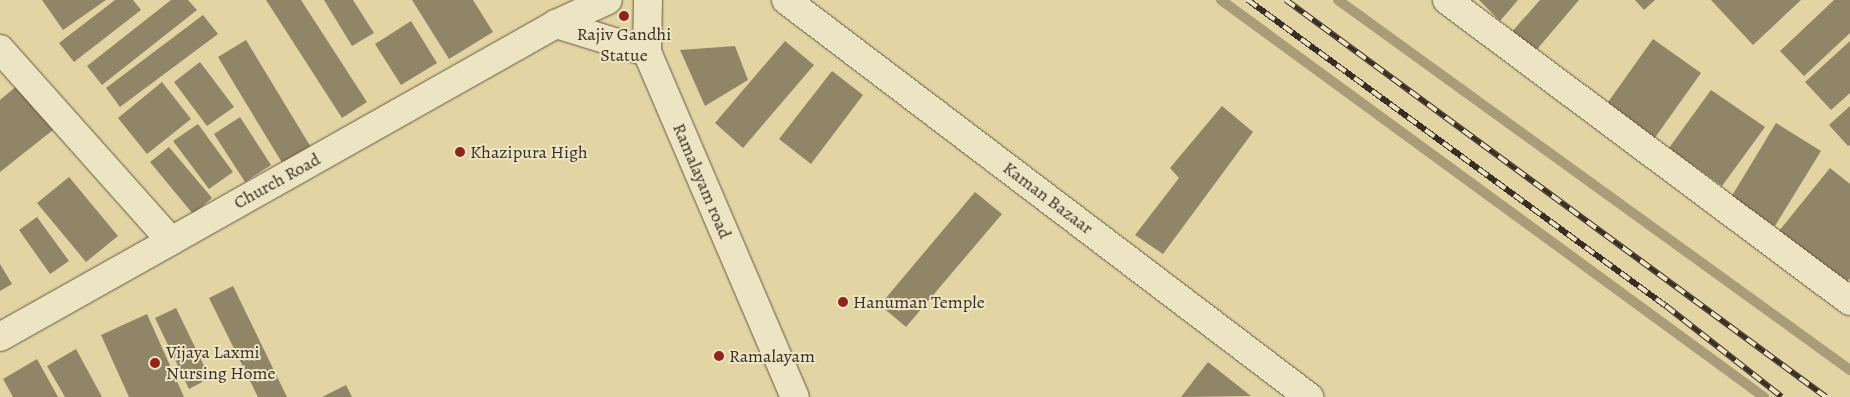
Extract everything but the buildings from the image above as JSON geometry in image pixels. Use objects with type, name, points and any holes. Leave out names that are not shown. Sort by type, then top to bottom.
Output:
[{"type":"street","name":"Church Road","points":[[0,337],[556,24],[608,0]]},
{"type":"street","points":[[556,24],[647,52],[648,0]]},
{"type":"street","name":"Kaman Bazaar","points":[[786,0],[1309,397]]},
{"type":"street","points":[[1447,0],[1850,301]]},
{"type":"street","points":[[0,49],[171,241]]},
{"type":"street","name":"Ramalayam road","points":[[647,52],[796,397]]},
{"type":"waterway","points":[[1221,0],[1764,397]]},
{"type":"waterway","points":[[1338,0],[1850,370]]},
{"type":"railway","points":[[1248,0],[1666,306],[1782,397]]},
{"type":"railway","points":[[1286,0],[1826,397]]},
{"type":"place","name":"Rajiv Gandhi Statue","points":[[624,16]]},
{"type":"place","name":"Khazipura High","points":[[460,152]]},
{"type":"place","name":"Hanuman Temple","points":[[843,302]]},
{"type":"place","name":"Ramalayam","points":[[719,356]]},
{"type":"place","name":"Vijaya Laxmi Nursing Home","points":[[155,363]]}]
